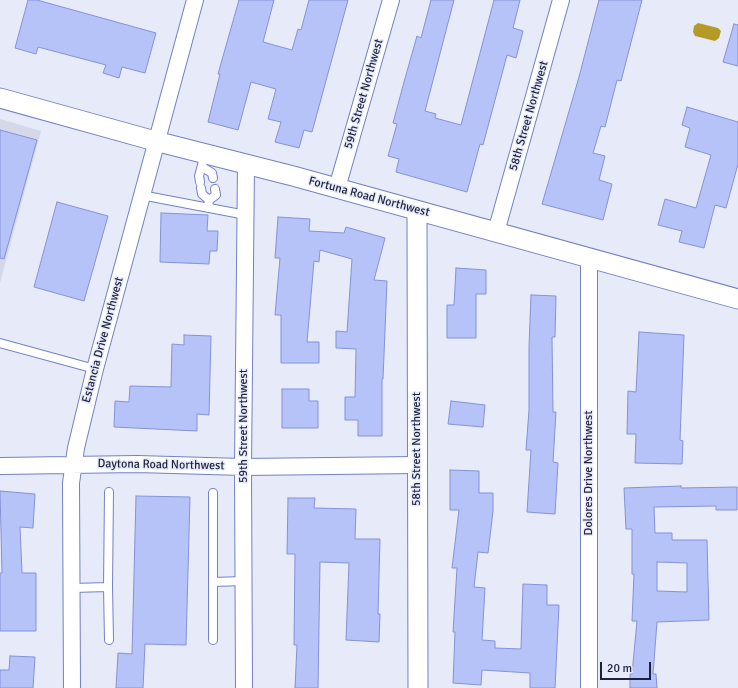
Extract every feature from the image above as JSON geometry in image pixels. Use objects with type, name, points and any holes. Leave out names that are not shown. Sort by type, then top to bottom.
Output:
[{"type":"street","name":"Estancia Drive Northwest","points":[[72,688],[71,483],[74,465],[95,369],[155,141],[195,0]]},
{"type":"street","name":"59th Street Northwest","points":[[337,188],[391,0]]},
{"type":"street","name":"58th Street Northwest","points":[[496,232],[561,0]]},
{"type":"street","name":"Fortuna Road Northwest","points":[[0,98],[155,141],[204,160],[246,164],[589,259],[738,298]]},
{"type":"street","name":"59th Street Northwest","points":[[244,688],[243,466],[246,164]]},
{"type":"street","name":"58th Street Northwest","points":[[417,211],[418,688]]},
{"type":"street","name":"Dolores Drive Northwest","points":[[589,259],[589,688]]},
{"type":"street","name":"Daytona Road Northwest","points":[[0,466],[137,464],[243,466],[417,465]]},
{"type":"lane","points":[[204,160],[212,173],[213,178]]},
{"type":"lane","points":[[204,160],[199,176],[200,185],[202,194],[209,204]]},
{"type":"lane","points":[[209,204],[216,195],[215,189]]},
{"type":"lane","points":[[142,195],[209,204],[246,215]]},
{"type":"lane","points":[[0,343],[95,369]]},
{"type":"lane","points":[[109,492],[109,640]]},
{"type":"lane","points":[[213,493],[213,640]]},
{"type":"lane","points":[[213,582],[244,581]]},
{"type":"lane","points":[[72,588],[108,587]]},
{"type":"shaded area","points":[[698,23],[718,28],[721,31],[719,38],[715,41],[695,36],[693,32],[694,26]]},
{"type":"shaded area","points":[[0,119],[41,131],[0,283]]},
{"type":"building","points":[[28,0],[37,0],[156,33],[145,73],[122,67],[119,78],[103,73],[106,65],[38,47],[36,54],[15,48]]},
{"type":"building","points":[[239,0],[274,0],[263,42],[292,50],[298,29],[301,30],[309,0],[348,0],[312,132],[304,130],[299,148],[275,142],[281,122],[268,119],[276,89],[251,82],[238,130],[208,122],[220,74],[218,74]]},
{"type":"building","points":[[431,0],[454,0],[425,111],[436,114],[435,118],[461,125],[494,0],[520,0],[513,28],[523,31],[516,58],[507,55],[483,145],[480,144],[467,192],[396,172],[399,159],[388,156],[397,124],[393,123],[404,82],[417,36],[421,38]]},
{"type":"building","points":[[599,0],[642,0],[621,81],[617,80],[605,127],[601,126],[593,153],[605,156],[599,180],[612,184],[603,220],[542,204],[579,77]]},
{"type":"building","points":[[734,24],[738,25],[738,66],[723,62]]},
{"type":"building","points":[[687,107],[738,122],[738,164],[726,208],[715,205],[704,248],[679,242],[682,231],[658,225],[665,199],[696,208],[711,155],[685,147],[690,128],[682,125]]},
{"type":"building","points":[[0,130],[37,140],[4,259],[0,258]]},
{"type":"building","points":[[57,202],[108,216],[84,301],[34,287]]},
{"type":"building","points":[[161,213],[208,215],[207,231],[218,231],[217,251],[210,251],[209,264],[160,262]]},
{"type":"building","points":[[278,217],[310,219],[309,231],[344,233],[346,227],[385,238],[374,280],[387,281],[382,379],[382,436],[358,436],[358,420],[345,420],[345,397],[355,397],[356,349],[336,348],[336,331],[347,332],[352,259],[320,250],[319,262],[314,261],[307,342],[319,342],[319,363],[281,363],[281,315],[275,315],[280,258],[275,258]]},
{"type":"building","points":[[456,268],[486,270],[486,294],[476,294],[476,338],[447,338],[447,305],[454,305]]},
{"type":"building","points":[[531,295],[556,296],[555,337],[552,337],[553,412],[556,412],[553,462],[558,463],[555,514],[527,512],[531,450],[526,450],[529,410]]},
{"type":"building","points":[[639,332],[684,335],[680,440],[683,441],[682,464],[635,463],[636,434],[627,434],[628,391],[636,392]]},
{"type":"building","points":[[184,335],[211,336],[209,415],[197,414],[197,431],[114,427],[115,401],[129,402],[130,386],[171,387],[172,344],[184,345]]},
{"type":"building","points":[[282,389],[309,389],[309,401],[318,401],[318,428],[282,428]]},
{"type":"building","points":[[451,401],[485,405],[483,427],[448,424]]},
{"type":"building","points":[[450,470],[479,471],[479,493],[493,493],[493,511],[488,553],[478,552],[474,587],[485,588],[482,640],[495,641],[495,648],[521,649],[523,584],[547,585],[547,605],[559,605],[555,688],[530,688],[530,673],[482,670],[481,685],[453,683],[455,632],[453,632],[457,568],[452,568],[459,510],[450,510]]},
{"type":"building","points":[[681,486],[681,488],[737,487],[737,510],[716,510],[716,506],[654,507],[655,533],[672,533],[672,540],[707,540],[709,620],[657,622],[653,674],[656,674],[657,688],[630,688],[630,674],[632,674],[637,621],[632,621],[634,574],[632,574],[632,529],[626,529],[624,488]],"holes":[[[657,562],[687,563],[687,592],[657,591]]]},
{"type":"building","points":[[0,491],[35,494],[33,528],[20,527],[22,573],[36,573],[36,631],[0,631],[0,573],[2,573]]},
{"type":"building","points":[[136,496],[190,497],[186,645],[145,644],[143,688],[116,688],[118,653],[132,654]]},
{"type":"building","points":[[288,498],[315,498],[314,508],[356,509],[355,539],[380,539],[378,614],[380,614],[379,642],[346,640],[349,563],[320,562],[318,688],[295,688],[297,645],[294,645],[295,554],[287,554]]},
{"type":"building","points":[[10,656],[35,657],[33,688],[0,688],[0,670],[9,670]]}]
